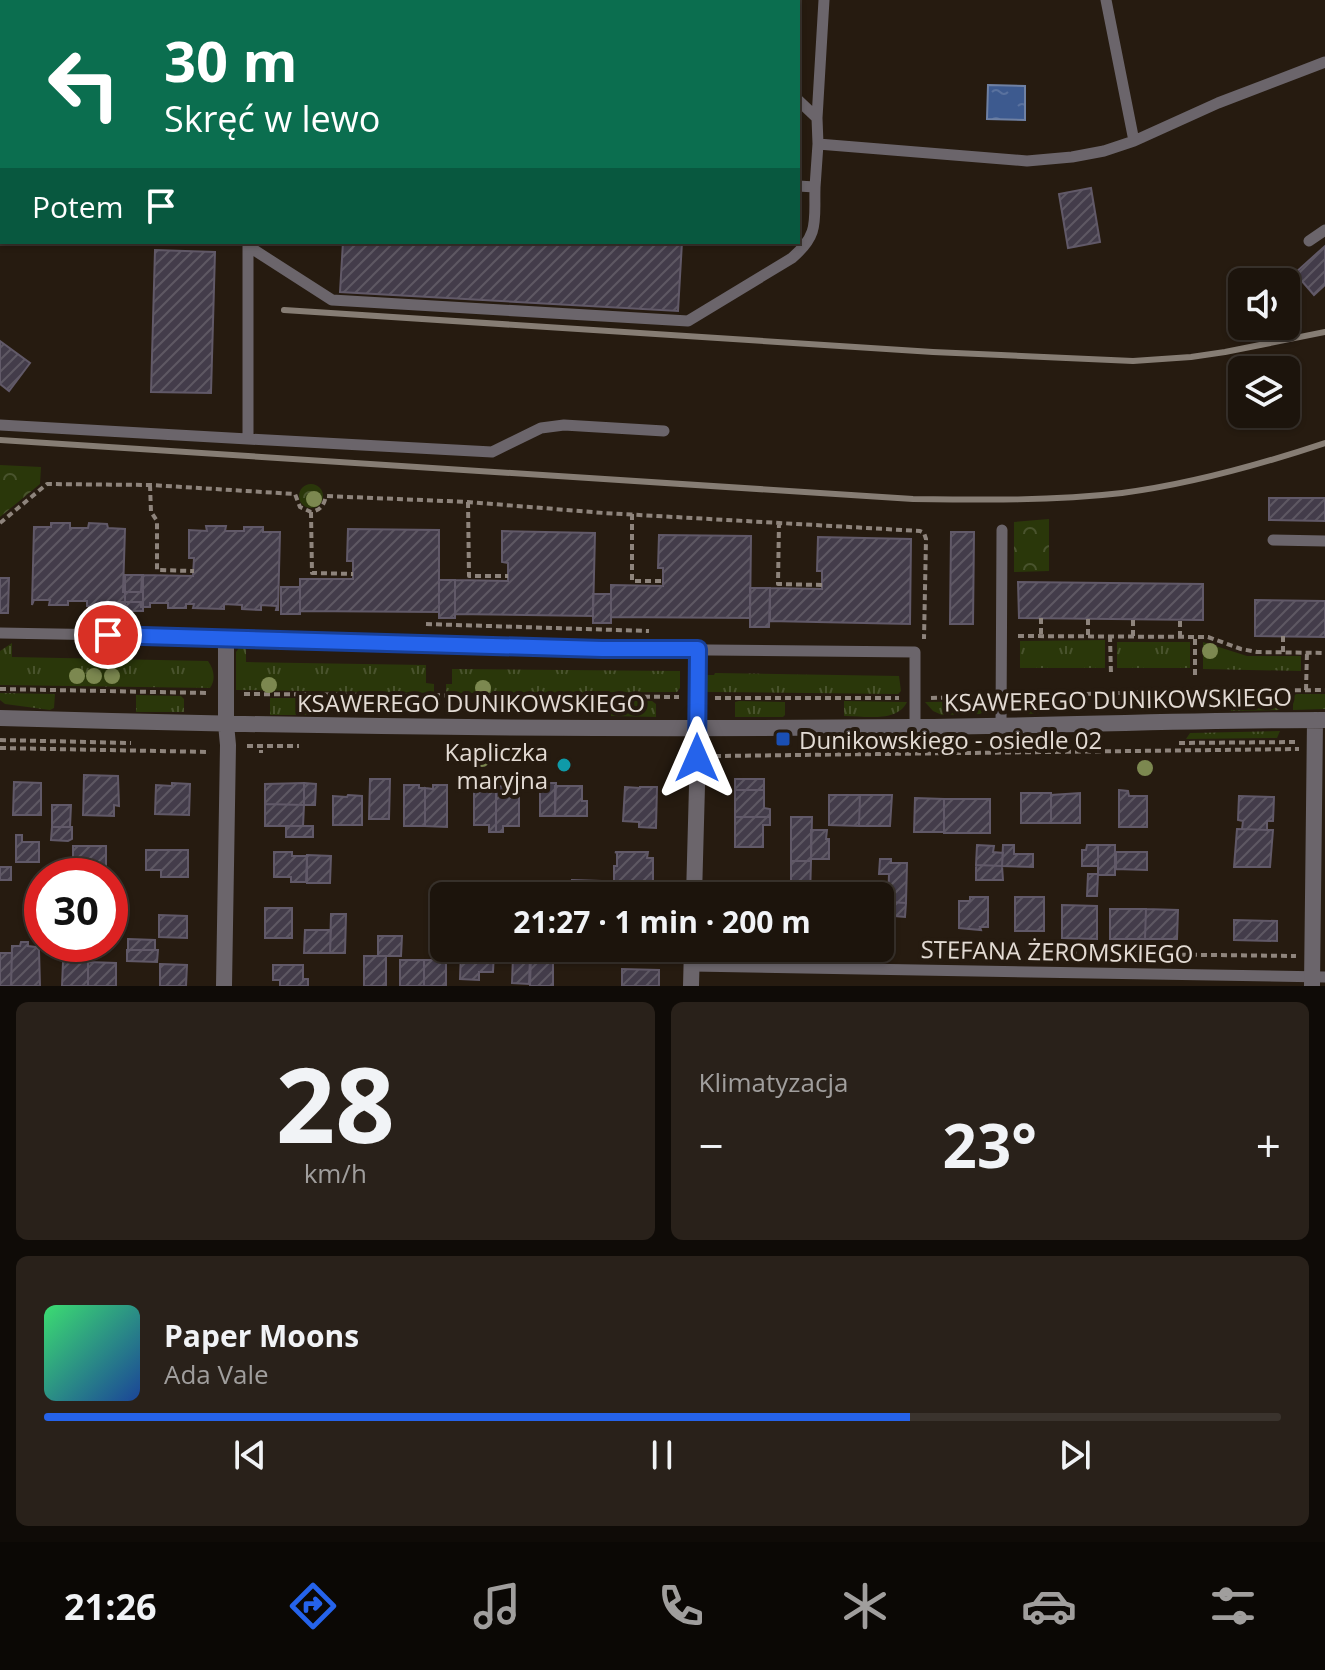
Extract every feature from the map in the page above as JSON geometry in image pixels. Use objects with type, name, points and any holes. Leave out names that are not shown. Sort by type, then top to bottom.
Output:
[{"type":"street","points":[[224,986],[228,745],[226,637]]},
{"type":"street","points":[[694,882],[698,649]]},
{"type":"street","name":"KSAWEREGO DUNIKOWSKIEGO","points":[[0,718],[226,724],[698,728],[1320,720]]},
{"type":"street","points":[[1316,980],[1314,748],[1320,720]]},
{"type":"street","points":[[691,986],[692,962]]},
{"type":"lane","points":[[248,244],[332,300],[688,321],[792,258],[806,246],[813,232],[824,0]]},
{"type":"lane","points":[[1106,0],[1134,141]]},
{"type":"lane","points":[[818,144],[1027,161],[1072,157],[1134,141],[1218,103],[1325,62]]},
{"type":"lane","points":[[800,102],[817,118]]},
{"type":"lane","points":[[800,186],[815,187]]},
{"type":"lane","points":[[1309,241],[1325,230]]},
{"type":"lane","points":[[248,244],[248,439]]},
{"type":"lane","points":[[0,425],[492,452],[541,428],[564,425],[664,431]]},
{"type":"lane","points":[[1001,725],[1002,530]]},
{"type":"lane","points":[[1273,540],[1325,541]]},
{"type":"lane","points":[[0,633],[602,649],[915,652],[915,727]]},
{"type":"lane","name":"STEFANA ŻEROMSKIEGO","points":[[692,966],[1316,980]]},
{"type":"path","points":[[0,523],[47,484],[150,485],[295,494],[300,507],[311,512],[321,508],[326,496],[920,531],[926,539],[923,639],[926,640]]},
{"type":"path","points":[[150,485],[151,512],[157,521],[157,570],[194,571]]},
{"type":"path","points":[[468,502],[469,576],[508,576]]},
{"type":"path","points":[[311,512],[312,573],[353,574]]},
{"type":"path","points":[[632,514],[632,581],[663,581]]},
{"type":"path","points":[[779,522],[778,584],[822,585]]},
{"type":"path","points":[[447,618],[447,625]]},
{"type":"path","points":[[1041,618],[1041,636]]},
{"type":"path","points":[[1088,619],[1088,636]]},
{"type":"path","points":[[1133,619],[1133,636]]},
{"type":"path","points":[[1180,619],[1180,637]]},
{"type":"path","points":[[1002,636],[1208,637],[1257,652],[1325,653]]},
{"type":"path","points":[[1110,636],[1111,674]]},
{"type":"path","points":[[1283,636],[1283,652]]},
{"type":"path","points":[[1195,637],[1195,675]]},
{"type":"path","points":[[1306,690],[1307,652]]},
{"type":"path","points":[[0,689],[226,694],[915,698],[1325,690]]},
{"type":"path","points":[[0,748],[210,752],[219,756]]},
{"type":"path","points":[[711,756],[1314,748]]},
{"type":"green space","points":[[0,465],[41,467],[40,484],[0,517]]},
{"type":"green space","points":[[311,484],[320,487],[323,496],[320,505],[311,508],[302,505],[299,496],[302,487]]},
{"type":"green space","points":[[1049,519],[1049,571],[1014,572],[1014,522]]},
{"type":"green space","points":[[1105,640],[1105,668],[1020,668],[1020,641]]},
{"type":"green space","points":[[1117,642],[1190,642],[1190,668],[1117,668]]},
{"type":"green space","points":[[1203,642],[1247,656],[1301,656],[1301,671],[1203,669]]},
{"type":"green space","points":[[12,643],[12,657],[208,661],[213,671],[213,682],[210,688],[0,685],[0,651]]},
{"type":"green space","points":[[246,646],[246,662],[426,665],[426,683],[434,684],[434,693],[236,690],[236,652]]},
{"type":"green space","points":[[452,669],[680,671],[680,688],[677,692],[446,693],[446,684],[452,684]]},
{"type":"green space","points":[[706,675],[899,676],[901,691],[898,694],[706,692]]},
{"type":"green space","points":[[0,693],[55,694],[54,708],[5,704],[0,700]]},
{"type":"green space","points":[[1296,694],[1325,694],[1325,709],[1293,710]]},
{"type":"green space","points":[[136,695],[181,696],[184,712],[136,712]]},
{"type":"green space","points":[[1231,695],[1276,695],[1279,697],[1279,710],[1231,711]]},
{"type":"green space","points":[[270,698],[321,698],[320,715],[270,715]]},
{"type":"green space","points":[[1048,698],[1048,713],[1036,714],[1022,712],[1011,700]]},
{"type":"green space","points":[[611,700],[652,701],[656,704],[656,717],[611,716]]},
{"type":"green space","points":[[844,701],[907,702],[896,713],[870,717],[844,716]]},
{"type":"green space","points":[[993,701],[980,714],[942,715],[925,702]]},
{"type":"green space","points":[[735,702],[785,702],[785,715],[735,717]]},
{"type":"green space","points":[[1280,731],[1277,738],[1186,739],[1190,733]]},
{"type":"water","points":[[988,85],[1025,86],[1025,120],[987,119]]},
{"type":"building","points":[[1091,188],[1100,242],[1068,248],[1059,194]]},
{"type":"building","points":[[343,244],[682,244],[678,311],[340,292]]},
{"type":"building","points":[[1325,246],[1325,285],[1314,295],[1300,279],[1300,268]]},
{"type":"building","points":[[155,250],[215,252],[211,393],[151,392]]},
{"type":"building","points":[[0,341],[30,363],[9,391],[0,384]]},
{"type":"building","points":[[1269,498],[1325,498],[1325,521],[1269,520]]},
{"type":"building","points":[[51,523],[70,523],[70,528],[88,528],[89,523],[107,524],[108,528],[125,529],[123,592],[141,592],[142,575],[193,576],[194,558],[189,558],[189,530],[207,531],[206,526],[226,526],[225,531],[263,527],[263,532],[280,532],[278,610],[277,606],[261,605],[261,610],[224,604],[224,609],[193,608],[194,604],[186,604],[186,608],[168,608],[168,603],[150,603],[150,607],[141,607],[141,602],[123,602],[123,606],[121,602],[106,602],[106,606],[87,606],[87,601],[49,605],[50,600],[34,600],[32,605],[34,527],[51,527]]},
{"type":"building","points":[[348,529],[439,530],[439,612],[300,611],[300,579],[353,579],[353,561],[347,561]]},
{"type":"building","points":[[502,531],[595,533],[593,616],[455,614],[455,580],[508,581],[508,563],[502,562]]},
{"type":"building","points":[[951,532],[974,532],[973,624],[950,624]]},
{"type":"building","points":[[659,535],[751,536],[750,618],[611,617],[611,585],[663,586],[663,568],[658,568]]},
{"type":"building","points":[[818,537],[911,539],[910,624],[770,621],[770,588],[822,589],[822,571],[817,571]]},
{"type":"building","points":[[125,575],[143,575],[143,611],[125,611]]},
{"type":"building","points":[[0,578],[9,578],[8,613],[0,613]]},
{"type":"building","points":[[439,580],[455,580],[455,618],[439,618]]},
{"type":"building","points":[[1018,582],[1203,584],[1203,620],[1019,618]]},
{"type":"building","points":[[281,587],[300,587],[300,614],[281,614]]},
{"type":"building","points":[[750,588],[770,588],[769,627],[750,627]]},
{"type":"building","points":[[593,594],[611,594],[611,623],[593,623]]},
{"type":"building","points":[[1255,600],[1325,601],[1325,637],[1255,636]]},
{"type":"building","points":[[84,775],[118,776],[119,806],[114,805],[114,816],[83,815]]},
{"type":"building","points":[[370,779],[390,779],[389,819],[369,819]]},
{"type":"building","points":[[735,779],[764,779],[764,790],[735,790]]},
{"type":"building","points":[[14,782],[41,783],[41,815],[13,815]]},
{"type":"building","points":[[172,783],[190,784],[189,815],[155,814],[156,785],[172,786]]},
{"type":"building","points":[[304,783],[316,784],[315,805],[304,805]]},
{"type":"building","points":[[304,783],[304,805],[265,804],[265,784]]},
{"type":"building","points":[[540,783],[556,783],[555,816],[540,816]]},
{"type":"building","points":[[404,785],[425,788],[425,826],[404,826]]},
{"type":"building","points":[[433,785],[447,785],[447,827],[425,826],[425,788],[433,789]]},
{"type":"building","points":[[474,786],[496,786],[496,832],[489,832],[489,825],[474,825]]},
{"type":"building","points":[[496,786],[519,787],[519,826],[503,826],[503,832],[496,832]]},
{"type":"building","points":[[555,786],[582,786],[582,801],[587,801],[587,816],[555,816]]},
{"type":"building","points":[[625,787],[657,787],[656,828],[639,827],[639,822],[623,821]]},
{"type":"building","points":[[735,790],[764,790],[764,808],[770,809],[770,817],[735,817]]},
{"type":"building","points":[[1119,790],[1128,791],[1129,796],[1147,796],[1147,827],[1119,827]]},
{"type":"building","points":[[1021,793],[1051,793],[1051,823],[1021,823]]},
{"type":"building","points":[[1080,793],[1080,823],[1051,823],[1051,795]]},
{"type":"building","points":[[829,795],[860,795],[859,826],[829,825]]},
{"type":"building","points":[[860,795],[892,795],[890,826],[859,826]]},
{"type":"building","points":[[333,796],[362,796],[362,825],[333,825]]},
{"type":"building","points":[[1239,796],[1274,797],[1273,821],[1267,821],[1267,830],[1242,829],[1243,821],[1238,820]]},
{"type":"building","points":[[915,798],[944,799],[944,832],[914,832]]},
{"type":"building","points":[[944,799],[990,799],[990,833],[944,833]]},
{"type":"building","points":[[265,804],[304,805],[303,826],[265,826]]},
{"type":"building","points":[[52,805],[71,805],[70,827],[52,827]]},
{"type":"building","points":[[735,817],[770,817],[770,825],[763,825],[763,847],[735,847]]},
{"type":"building","points":[[791,817],[812,817],[811,861],[791,861]]},
{"type":"building","points":[[286,826],[313,826],[313,837],[286,837]]},
{"type":"building","points":[[52,827],[72,827],[72,839],[51,840]]},
{"type":"building","points":[[1237,829],[1273,830],[1270,867],[1234,867]]},
{"type":"building","points":[[811,830],[827,830],[829,859],[811,859]]},
{"type":"building","points":[[16,835],[22,835],[22,842],[39,842],[39,858],[24,858],[24,862],[16,862]]},
{"type":"building","points":[[977,845],[994,846],[993,852],[1003,853],[1002,866],[976,865]]},
{"type":"building","points":[[1003,845],[1014,845],[1014,854],[1033,854],[1033,867],[1002,866]]},
{"type":"building","points":[[1087,845],[1098,845],[1098,866],[1082,866],[1082,850],[1086,850]]},
{"type":"building","points":[[1098,845],[1115,845],[1115,875],[1098,875]]},
{"type":"building","points":[[73,846],[106,846],[106,858],[73,858]]},
{"type":"building","points":[[146,850],[188,850],[188,877],[161,877],[161,870],[146,870]]},
{"type":"building","points":[[274,852],[307,856],[306,882],[291,882],[291,877],[274,877]]},
{"type":"building","points":[[648,852],[647,858],[653,858],[653,882],[614,882],[617,853]]},
{"type":"building","points":[[1116,852],[1147,852],[1147,870],[1116,869]]},
{"type":"building","points":[[307,855],[331,856],[330,883],[307,883]]},
{"type":"building","points":[[880,859],[907,863],[906,903],[894,902],[894,882],[889,882],[889,874],[879,874]]},
{"type":"building","points":[[791,861],[811,861],[810,882],[791,882]]},
{"type":"building","points":[[976,865],[1002,866],[1003,880],[976,880]]},
{"type":"building","points":[[0,867],[11,867],[11,880],[0,880]]},
{"type":"building","points":[[1088,874],[1098,874],[1097,896],[1087,896]]},
{"type":"building","points":[[572,880],[601,881],[601,882]]},
{"type":"building","points":[[970,897],[988,897],[988,927],[980,927],[981,930],[959,928],[959,901],[970,901]]},
{"type":"building","points":[[1015,897],[1044,897],[1044,931],[1015,931]]},
{"type":"building","points":[[894,902],[906,903],[905,917],[894,916]]},
{"type":"building","points":[[1062,905],[1097,906],[1097,939],[1062,938]]},
{"type":"building","points":[[265,908],[292,908],[292,938],[265,938]]},
{"type":"building","points":[[1110,909],[1146,909],[1145,939],[1110,939]]},
{"type":"building","points":[[1146,909],[1178,910],[1177,939],[1145,939]]},
{"type":"building","points":[[331,914],[346,914],[345,953],[330,953]]},
{"type":"building","points":[[159,915],[187,916],[187,938],[159,937]]},
{"type":"building","points":[[1234,920],[1277,921],[1277,941],[1234,940]]},
{"type":"building","points":[[305,930],[331,930],[330,953],[304,953]]},
{"type":"building","points":[[378,936],[402,936],[401,956],[378,956]]},
{"type":"building","points":[[128,939],[155,940],[155,950],[128,950]]},
{"type":"building","points":[[24,942],[24,962],[39,962],[40,986],[11,986],[12,946],[20,946]]},
{"type":"building","points":[[128,950],[158,950],[157,962],[128,961]]},
{"type":"building","points":[[0,953],[12,953],[11,986],[0,986]]},
{"type":"building","points":[[364,956],[386,956],[386,986],[364,986]]},
{"type":"building","points":[[400,960],[424,960],[424,986],[400,986]]},
{"type":"building","points":[[424,960],[446,962],[446,986],[424,986]]},
{"type":"building","points":[[63,962],[88,962],[88,986],[62,986]]},
{"type":"building","points":[[88,962],[116,963],[116,986],[88,986]]},
{"type":"building","points":[[461,962],[494,962],[493,972],[479,972],[479,980],[460,979]]},
{"type":"building","points":[[513,962],[530,962],[529,984],[512,983]]},
{"type":"building","points":[[531,962],[563,962],[553,963],[553,986],[530,986]]},
{"type":"building","points":[[160,964],[187,965],[186,986],[160,986]]},
{"type":"building","points":[[273,965],[303,965],[303,979],[308,979],[308,986],[280,986],[280,980],[273,980]]},
{"type":"building","points":[[622,969],[659,970],[659,986],[622,986]]},
{"type":"railway","points":[[284,310],[933,352],[1133,361],[1225,352],[1325,332]]},
{"type":"railway","points":[[0,440],[965,500],[1070,497],[1148,489],[1225,473],[1325,443]]},
{"type":"place","name":"Dunikowskiego - osiedle 02","points":[[783,739]]},
{"type":"place","name":"Kapliczka maryjna","points":[[564,765]]},
{"type":"route","points":[[108,635],[698,649],[697,758]]}]
